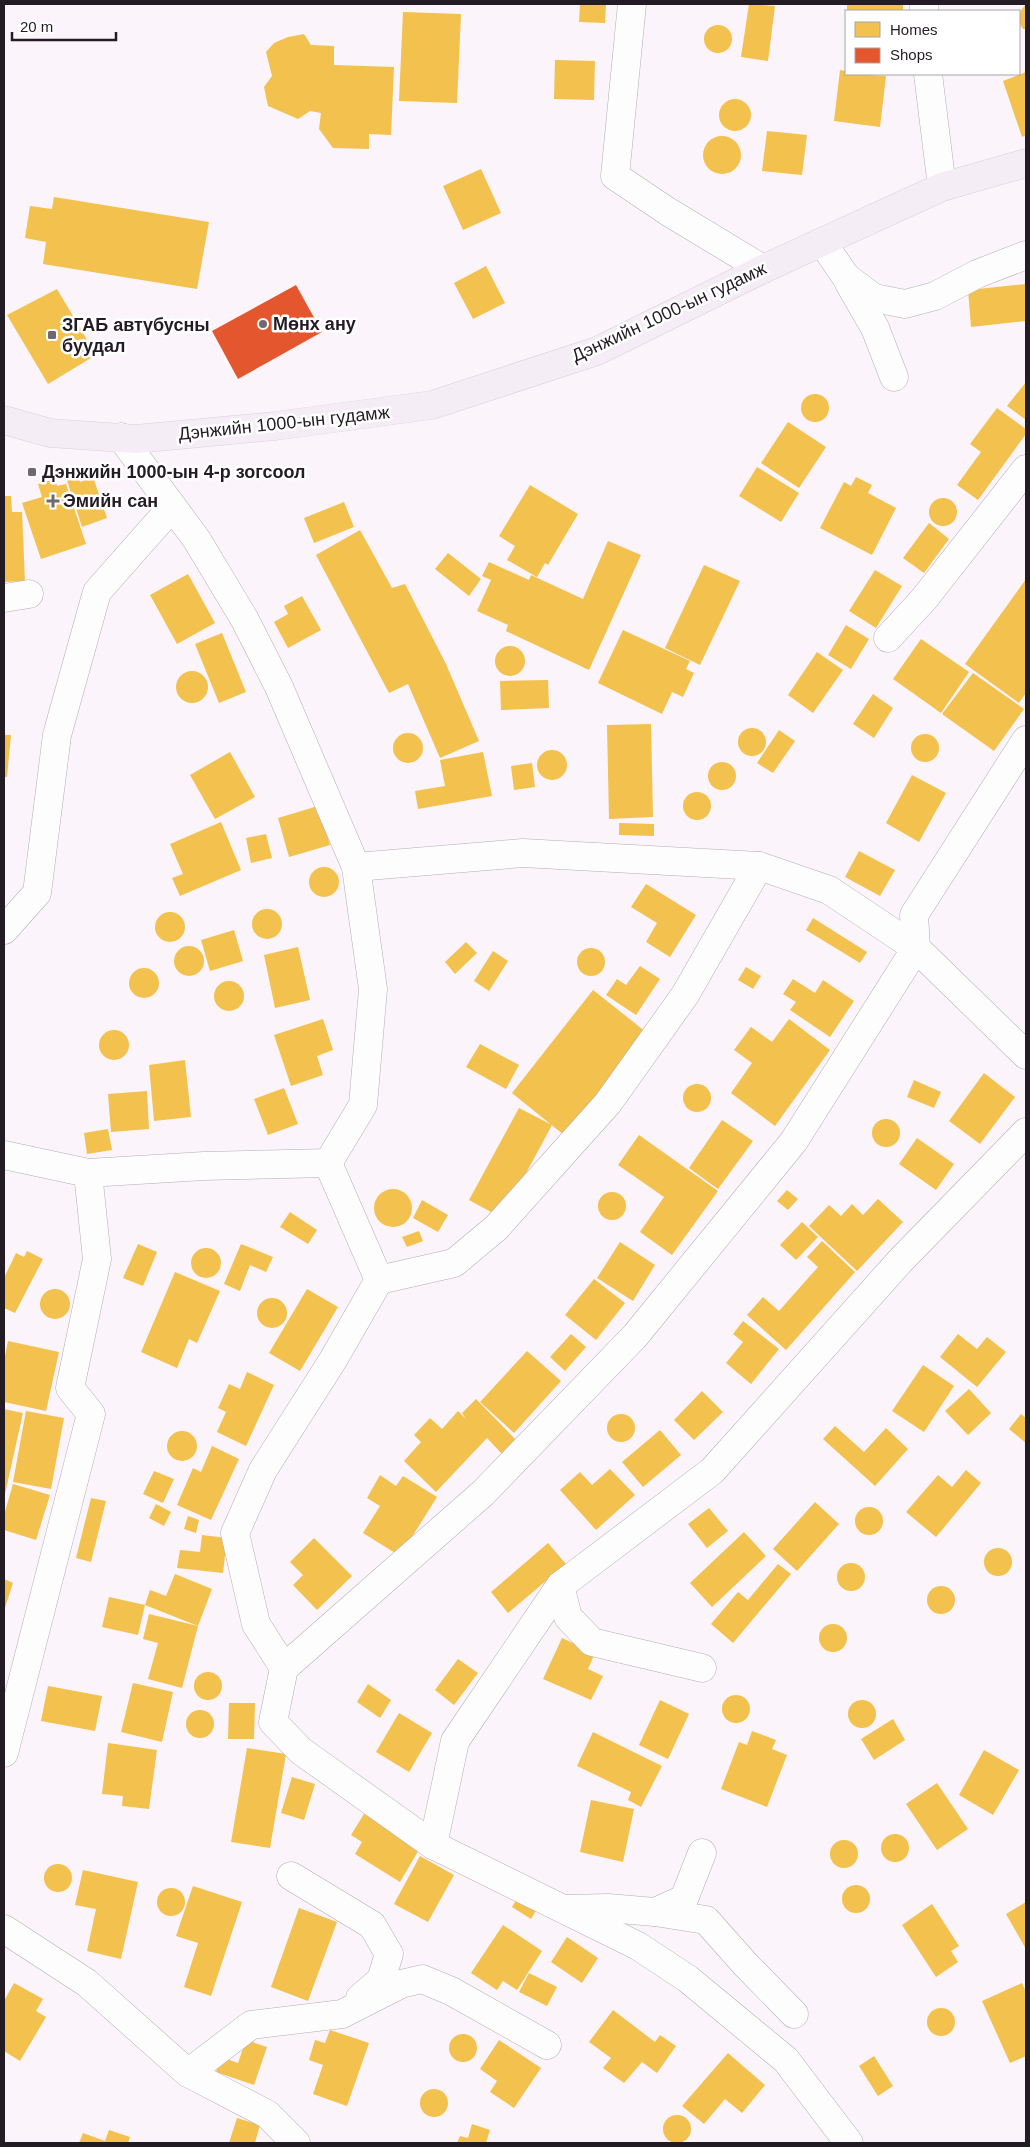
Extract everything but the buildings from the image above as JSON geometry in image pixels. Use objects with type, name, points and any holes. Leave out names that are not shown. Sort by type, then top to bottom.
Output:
[{"type":"main road","name":"Дэнжийн 1000-ын гудамж","points":[[4,420],[50,433],[136,438],[275,426],[432,405],[597,350],[763,269],[942,187],[1026,163]]},
{"type":"street","points":[[632,4],[615,176],[763,269]]},
{"type":"street","points":[[928,75],[942,187]]},
{"type":"street","points":[[822,242],[846,278],[875,328],[894,377]]},
{"type":"street","points":[[846,278],[874,298],[905,304],[935,296],[977,274],[1026,255]]},
{"type":"street","points":[[121,437],[196,540],[258,645],[279,687],[356,867],[373,989],[363,1105],[328,1163]]},
{"type":"street","points":[[888,638],[924,599],[1026,469]]},
{"type":"street","points":[[4,930],[37,893],[58,735],[97,592],[172,507]]},
{"type":"street","points":[[849,2143],[786,2060],[696,1986],[638,1946],[433,1845],[301,1751],[273,1722],[284,1668],[483,1493],[635,1336],[794,1141],[916,948],[914,915],[1026,740]]},
{"type":"street","points":[[356,867],[523,853],[759,866],[829,890],[916,948],[1026,1055]]},
{"type":"street","points":[[284,1668],[256,1624],[235,1533],[263,1470],[333,1360],[379,1280],[454,1263],[496,1228],[613,1095],[685,996],[759,866]]},
{"type":"street","points":[[433,1845],[455,1741],[560,1586],[712,1471],[901,1260],[1026,1132]]},
{"type":"street","points":[[4,1155],[88,1174],[204,1166],[328,1163]]},
{"type":"street","points":[[328,1163],[379,1280]]},
{"type":"street","points":[[4,1753],[90,1414],[70,1388],[97,1259],[88,1174]]},
{"type":"street","points":[[560,1586],[568,1617],[592,1642],[702,1668]]},
{"type":"street","points":[[655,1912],[684,1898],[702,1853]]},
{"type":"street","points":[[291,1876],[372,1925],[389,1954],[381,1980],[342,2014]]},
{"type":"street","points":[[560,1909],[608,1908],[655,1912],[706,1920],[746,1965],[794,2014]]},
{"type":"street","points":[[4,1929],[87,1983],[188,2073],[267,2114],[296,2143]]},
{"type":"street","points":[[188,2073],[251,2025],[342,2014],[401,1984],[422,1979],[450,1991],[546,2045]]},
{"type":"place","name":"Мөнх ану","points":[[263,324]]},
{"type":"place","name":"ЗГАБ автүбусны буудал","points":[[52,335]]},
{"type":"place","name":"Дэнжийн 1000-ын 4-р зогсоол","points":[[32,472]]},
{"type":"place","name":"Эмийн сан","points":[[53,501]]}]
